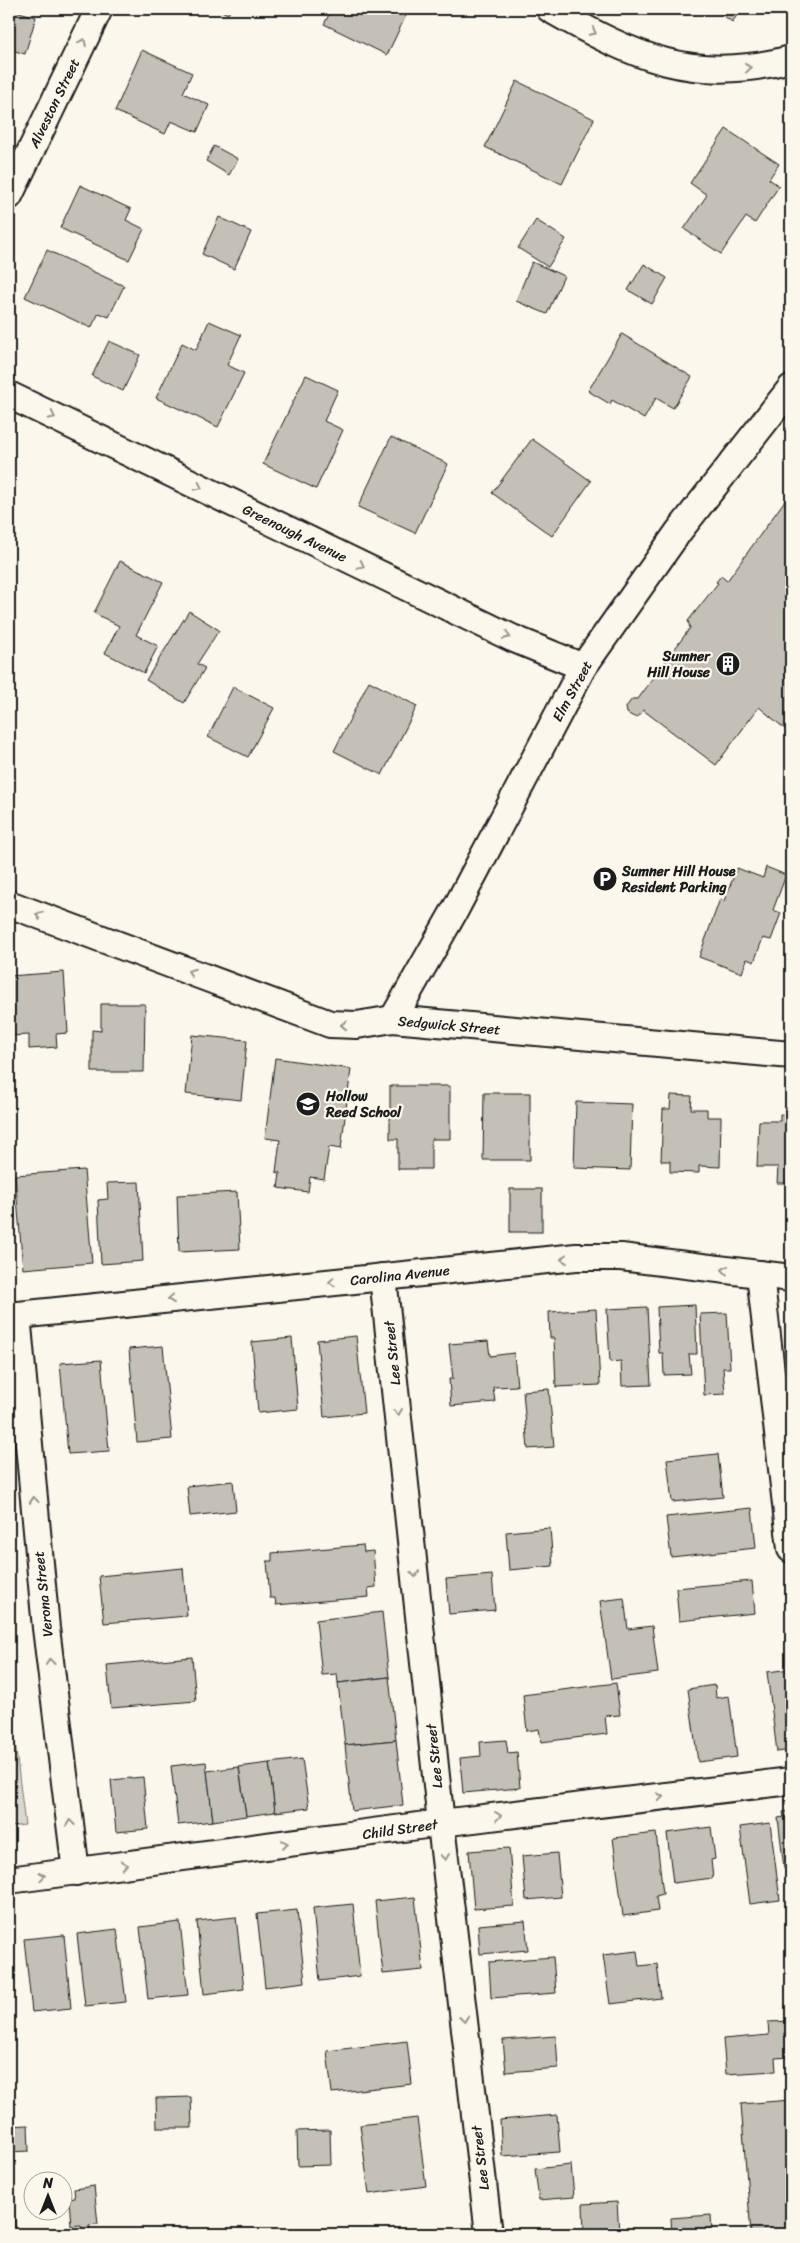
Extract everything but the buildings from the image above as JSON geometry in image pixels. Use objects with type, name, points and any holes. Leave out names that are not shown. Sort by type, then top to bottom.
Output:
[{"type":"street","name":"Alveston Street","points":[[9,196],[99,9]]},
{"type":"street","points":[[550,9],[610,42],[680,66],[700,69],[745,69],[791,59]]},
{"type":"street","name":"Elm Street","points":[[393,1019],[455,910],[583,667],[679,531],[791,388]]},
{"type":"street","name":"Greenough Avenue","points":[[9,395],[512,638],[583,667]]},
{"type":"street","name":"Sedgwick Street","points":[[9,904],[330,1024],[357,1025],[393,1019],[791,1055]]},
{"type":"street","name":"Carolina Avenue","points":[[13,1315],[576,1258],[621,1258],[791,1278]]},
{"type":"street","points":[[760,1274],[791,1549]]},
{"type":"street","name":"Lee Street","points":[[383,1277],[441,1823],[489,2234]]},
{"type":"street","name":"Verona Street","points":[[13,1315],[45,1619],[76,1872]]},
{"type":"street","name":"Child Street","points":[[9,1880],[441,1823],[791,1781]]},
{"type":"shaded area","points":[[9,1693],[25,1825],[9,1827]]},
{"type":"place","name":"Sumner Hill House","points":[[728,664]]},
{"type":"place","name":"Sumner Hill House Resident Parking","points":[[605,879]]},
{"type":"place","name":"Hollow Reed School","points":[[308,1104]]}]
